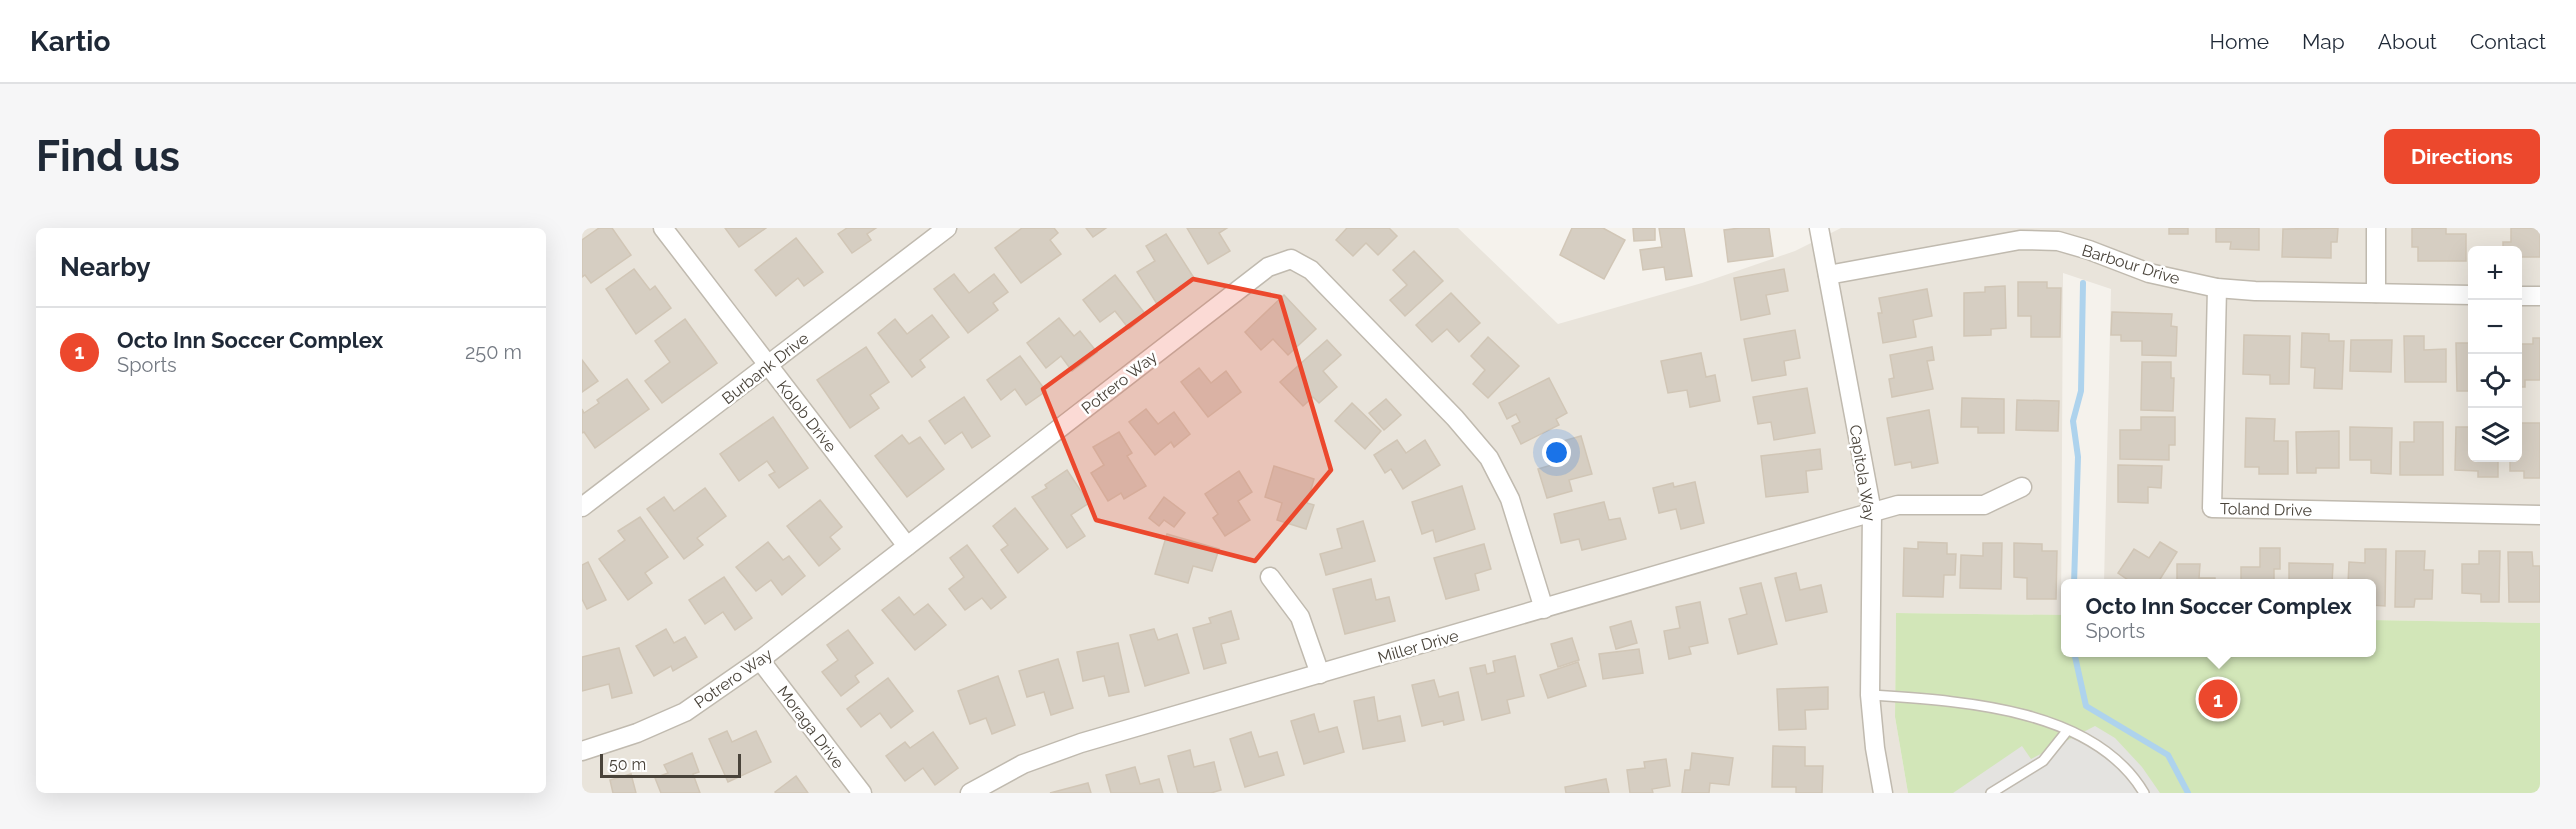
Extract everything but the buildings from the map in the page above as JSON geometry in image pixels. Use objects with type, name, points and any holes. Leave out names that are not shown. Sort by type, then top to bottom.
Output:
[{"type":"street","name":"Kolob Drive","points":[[663,228],[908,546]]},
{"type":"street","name":"Burbank Drive","points":[[582,507],[947,228]]},
{"type":"street","name":"Capitola Way","points":[[1819,228],[1872,512],[1870,695],[1875,748],[1883,793]]},
{"type":"street","points":[[2376,228],[2376,293]]},
{"type":"street","name":"Barbour Drive","points":[[1828,276],[1993,244],[2059,235],[2089,250],[2149,273],[2217,288],[2255,291],[2468,295]]},
{"type":"street","name":"Potrero Way","points":[[582,751],[637,733],[685,712],[760,660],[1268,267],[1291,259],[1311,270],[1455,418],[1489,458],[1510,499],[1544,609]]},
{"type":"street","name":"Toland Drive","points":[[2217,288],[2212,508],[2540,515]]},
{"type":"street","points":[[2522,296],[2540,296]]},
{"type":"street","name":"Miller Drive","points":[[969,793],[1023,764],[1081,743],[1872,512],[1898,505],[1984,505],[2022,487]]},
{"type":"street","points":[[1270,577],[1300,617],[1320,674]]},
{"type":"street","name":"Moraga Drive","points":[[760,660],[862,793]]},
{"type":"lane","points":[[1870,695],[1935,699],[2013,712],[2067,731],[2102,748],[2136,779],[2144,793]]},
{"type":"lane","points":[[1991,793],[2043,761],[2067,731]]},
{"type":"highlighted area","points":[[1193,279],[1280,297],[1331,470],[1255,561],[1096,520],[1043,389]]},
{"type":"shaded area","points":[[582,228],[1458,228],[1558,324],[1702,283],[1795,251],[1841,228],[2540,228],[2540,623],[2376,620],[2376,579],[2104,579],[2111,289],[2063,273],[2061,615],[1896,613],[1895,717],[1908,793],[582,793]]},
{"type":"shaded area","points":[[2095,726],[2115,738],[2142,767],[2160,793],[1953,793],[2022,746],[2031,759]]},
{"type":"green space","points":[[1896,613],[2061,615],[2061,657],[2376,657],[2376,620],[2540,623],[2540,793],[1908,793],[1895,717]]},
{"type":"waterway","points":[[2074,579],[2078,457],[2073,421],[2081,391],[2083,283]]},
{"type":"waterway","points":[[2075,657],[2086,706],[2168,755],[2188,793]]},
{"type":"place","name":"Octo Inn Soccer Complex","points":[[2218,699]]}]
